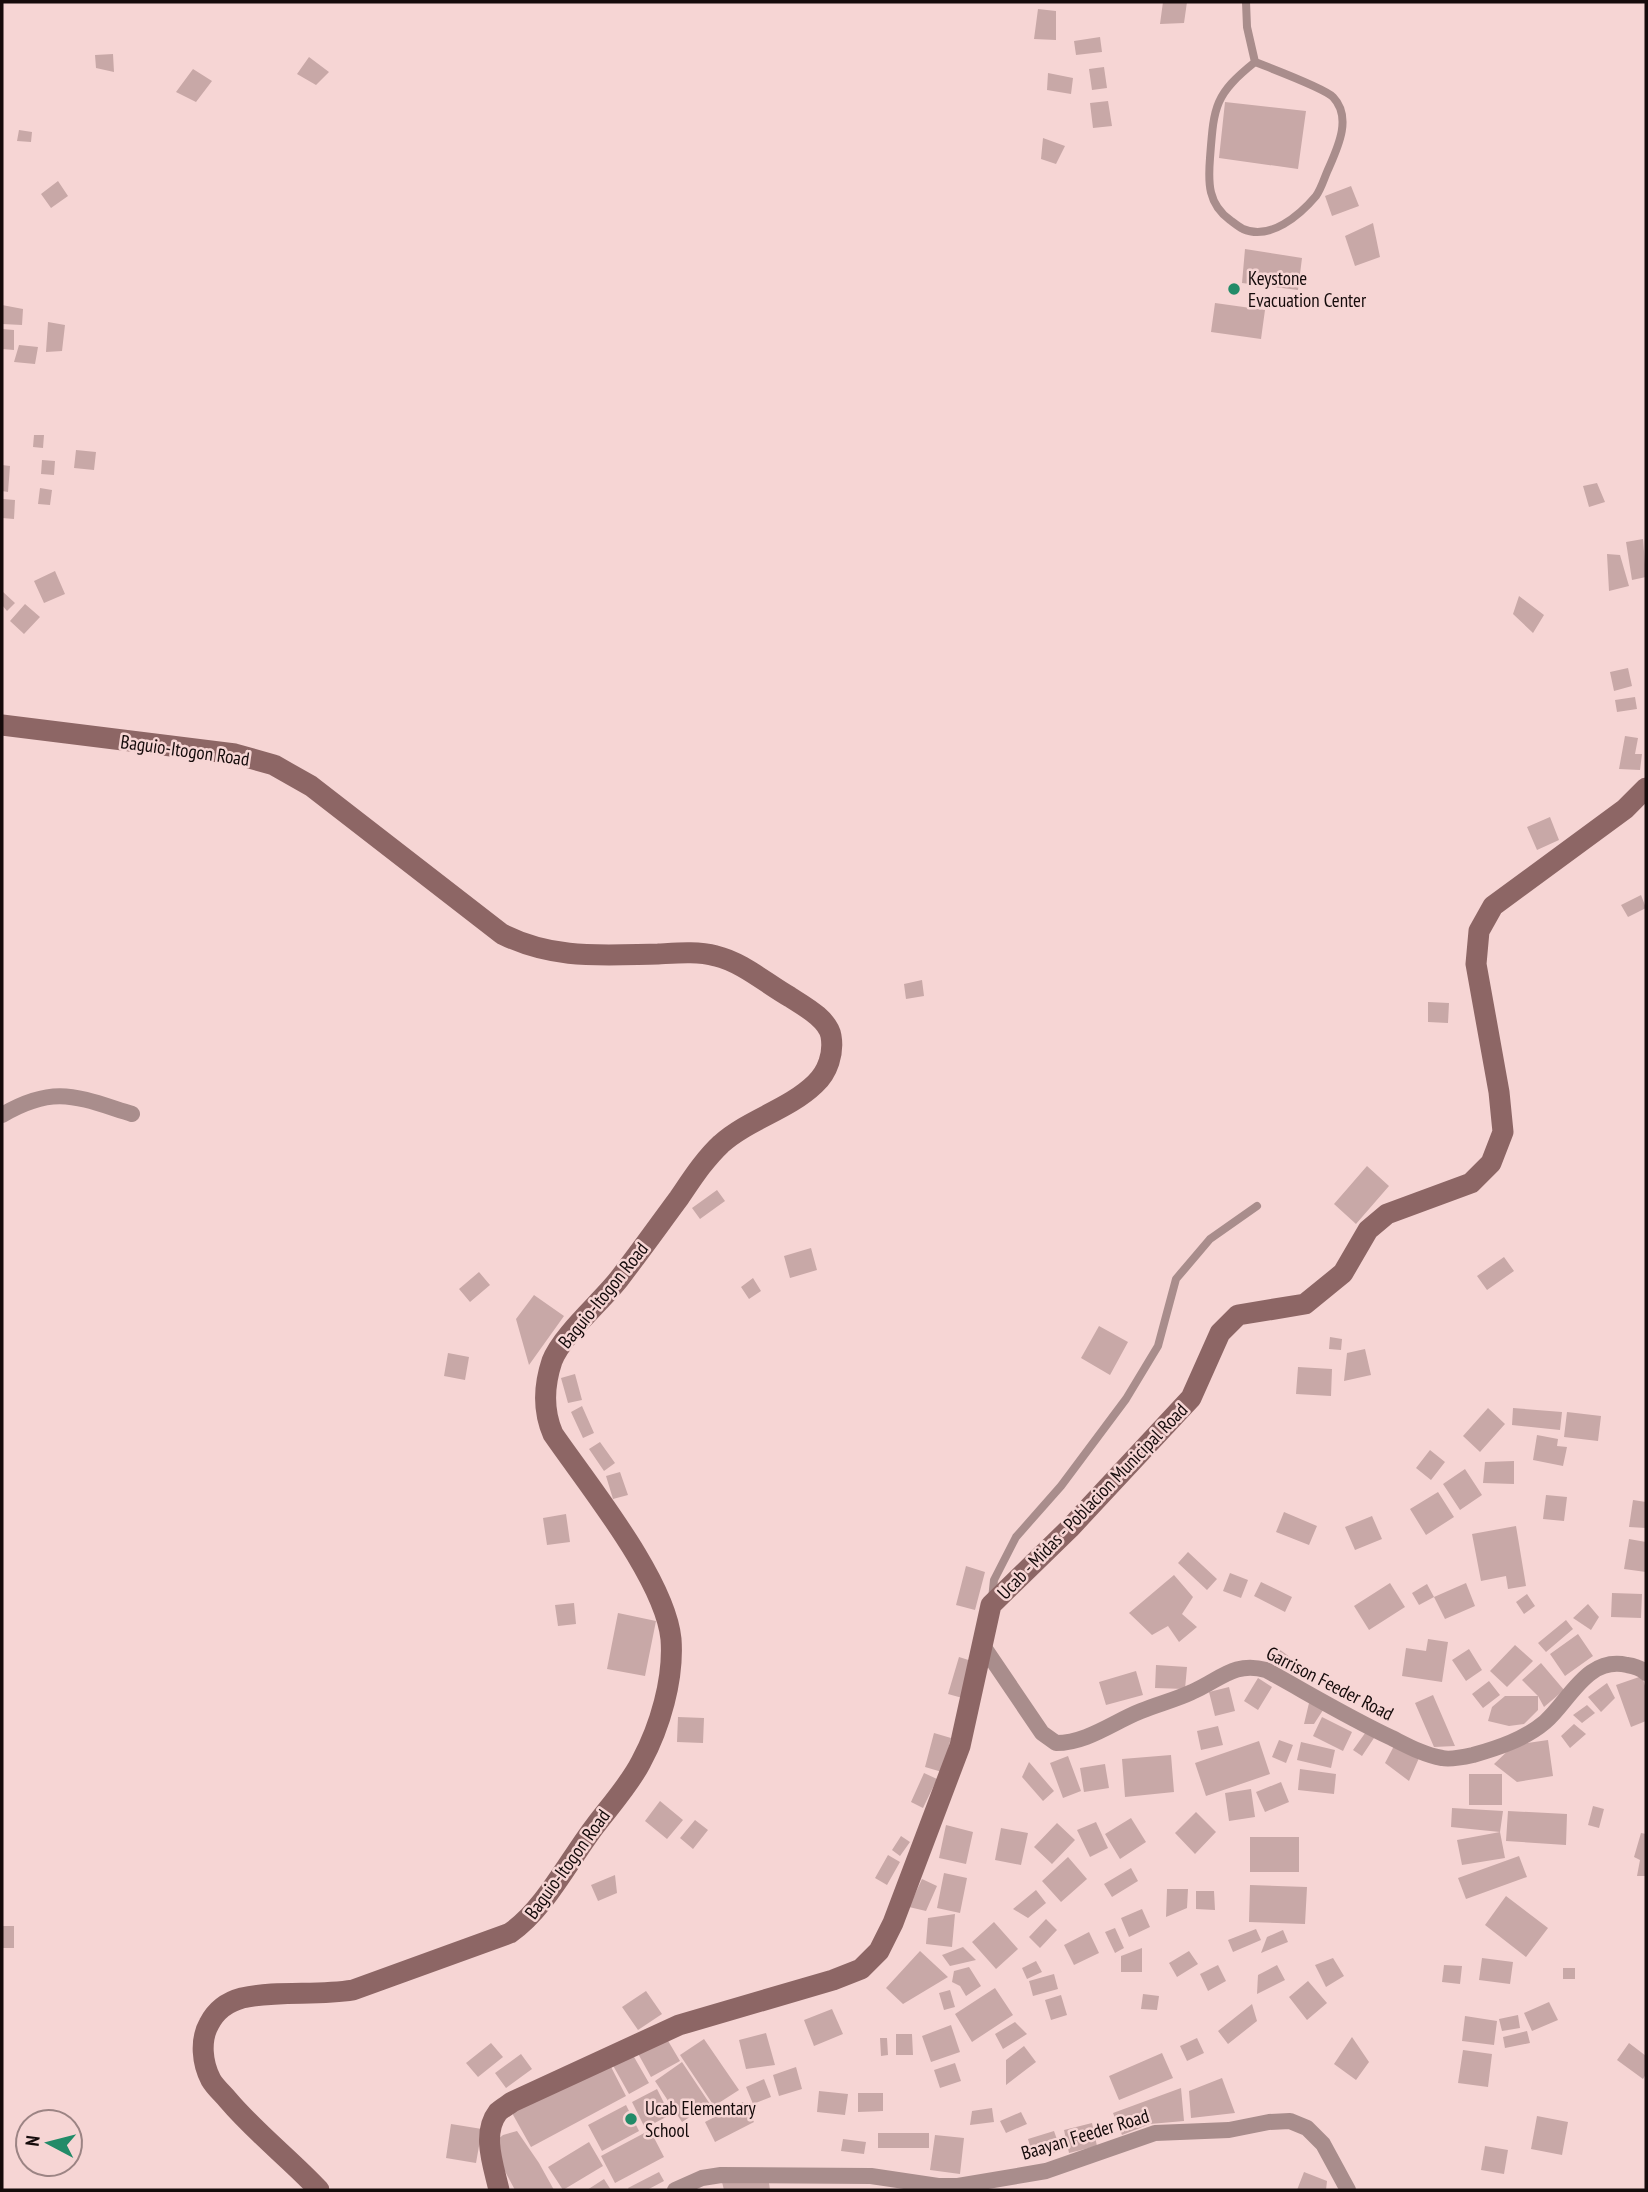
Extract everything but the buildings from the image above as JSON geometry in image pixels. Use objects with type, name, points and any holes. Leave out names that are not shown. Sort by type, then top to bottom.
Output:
[{"type":"main road","name":"Baguio-Itogon Road","points":[[2,725],[235,754],[274,765],[311,786],[502,934],[521,944],[574,956],[690,953],[717,956],[796,1001],[826,1024],[831,1034],[829,1062],[815,1085],[795,1099],[742,1127],[707,1159],[617,1282],[579,1323],[553,1359],[547,1384],[548,1421],[553,1434],[642,1565],[664,1612],[671,1638],[665,1697],[641,1763],[572,1856],[535,1912],[510,1933],[354,1990],[242,1998],[215,2012],[204,2034],[203,2056],[211,2080],[247,2124],[320,2190]]},
{"type":"main road","name":"Ucab - Midas - Poblacion Municipal Road","points":[[499,2190],[490,2150],[491,2130],[498,2112],[512,2102],[679,2025],[833,1980],[860,1969],[879,1951],[893,1923],[960,1746],[991,1605],[1070,1528],[1191,1398],[1220,1333],[1238,1315],[1305,1304],[1343,1273],[1368,1230],[1387,1214],[1471,1183],[1491,1163],[1503,1132],[1499,1092],[1476,964],[1479,931],[1493,906],[1616,816],[1646,788]]},
{"type":"street","points":[[2,1115],[44,1096],[78,1097],[132,1114]]},
{"type":"street","name":"Garrison Feeder Road","points":[[981,1643],[1042,1733],[1056,1743],[1078,1741],[1140,1711],[1185,1696],[1230,1671],[1252,1666],[1266,1670],[1420,1751],[1444,1759],[1472,1756],[1523,1738],[1546,1721],[1590,1672],[1608,1664],[1624,1664],[1642,1669],[1646,1673]]},
{"type":"street","name":"Baayan Feeder Road","points":[[676,2190],[702,2178],[721,2175],[871,2176],[938,2186],[958,2186],[1046,2171],[1155,2133],[1228,2130],[1269,2122],[1290,2122],[1307,2128],[1323,2144],[1348,2190]]},
{"type":"lane","points":[[1246,2],[1247,27],[1255,62]]},
{"type":"lane","points":[[1255,62],[1331,95],[1340,106],[1343,120],[1340,141],[1318,194],[1293,218],[1270,231],[1257,232],[1243,229],[1223,215],[1214,204],[1208,185],[1216,107],[1223,91],[1255,62]]},
{"type":"lane","points":[[991,1605],[994,1580],[1016,1537],[1061,1486],[1118,1410],[1158,1346],[1176,1279],[1210,1239],[1256,1206]]},
{"type":"place","name":"Keystone Evacuation Center","points":[[1234,289]]},
{"type":"place","name":"Ucab Elementary School","points":[[631,2119]]}]
